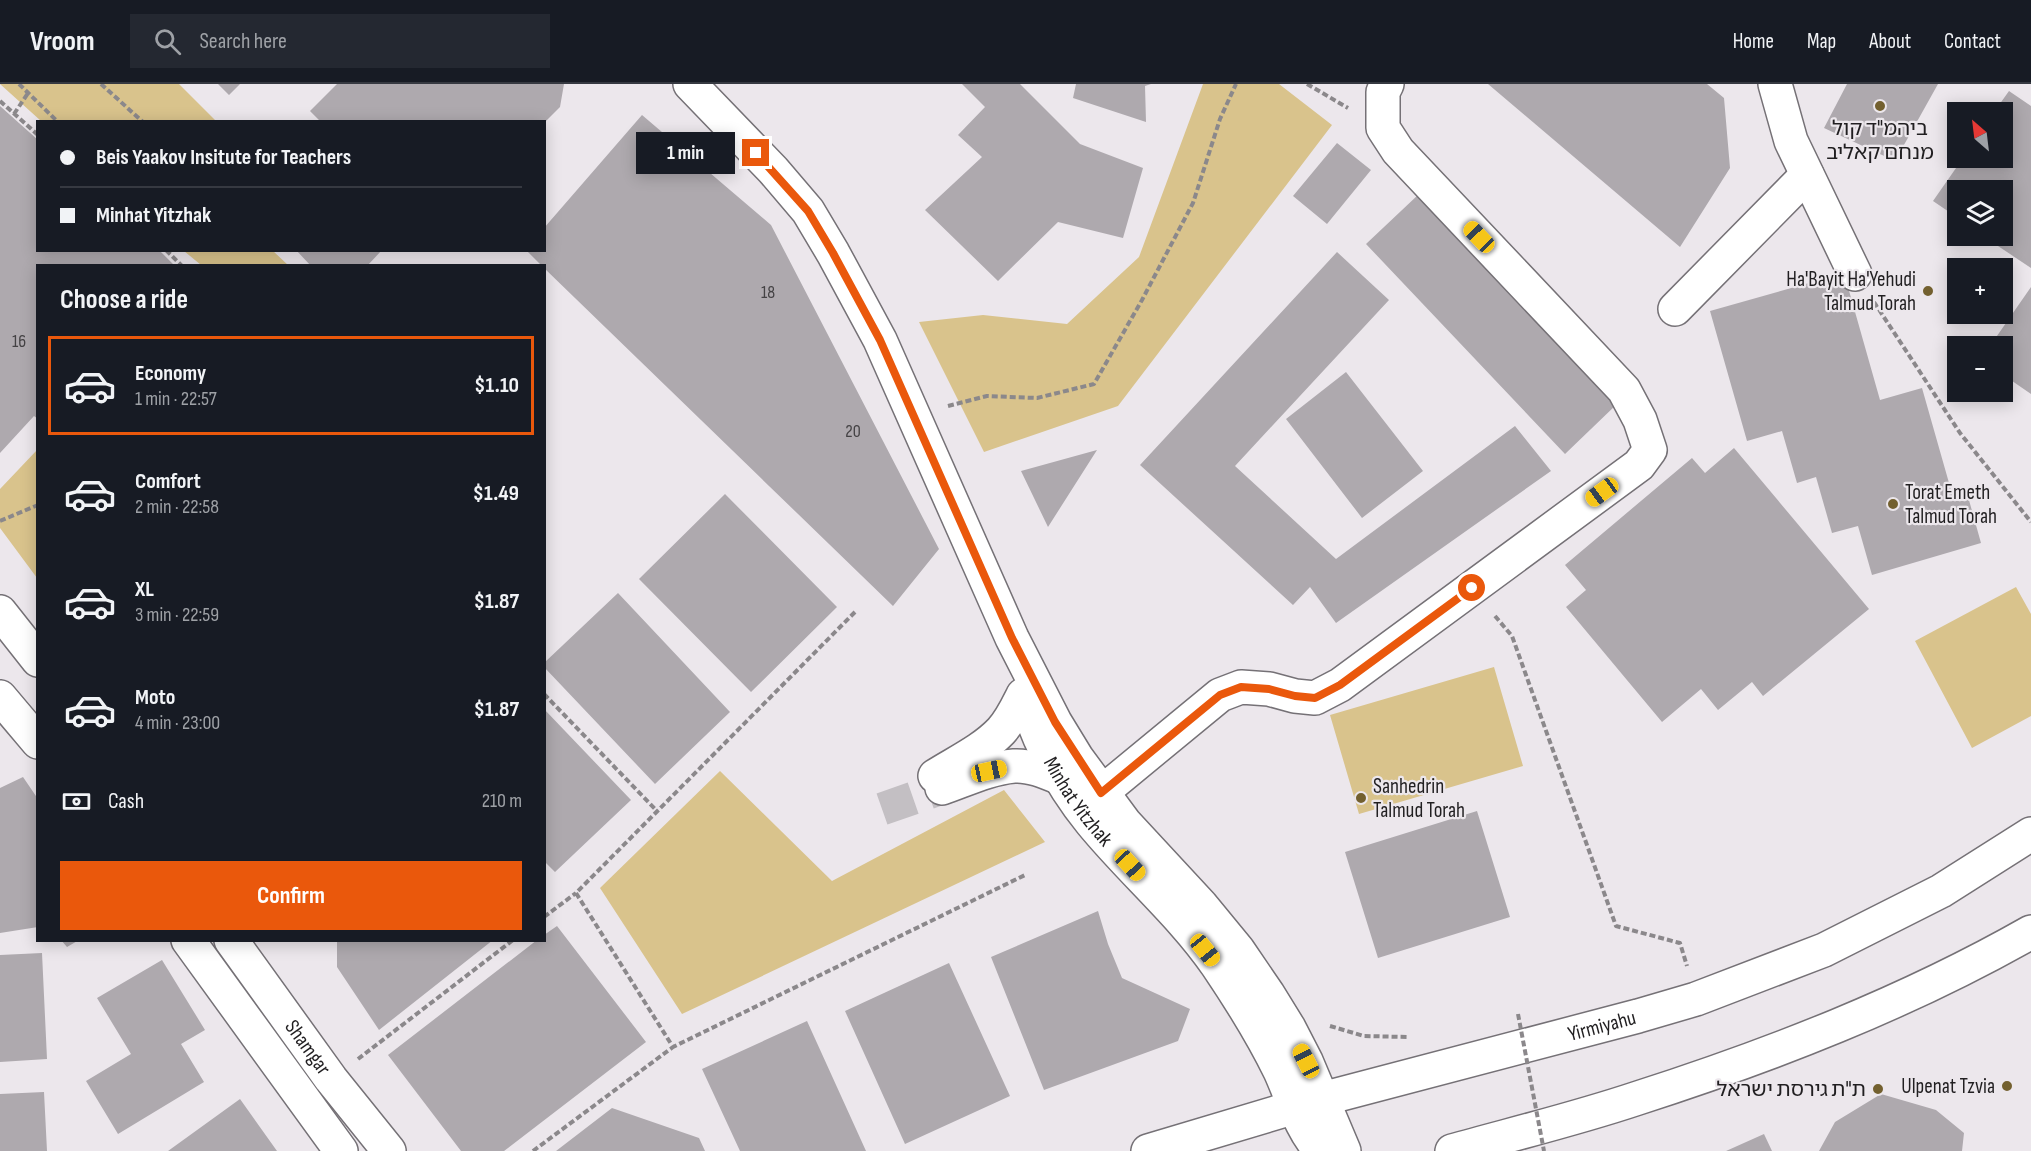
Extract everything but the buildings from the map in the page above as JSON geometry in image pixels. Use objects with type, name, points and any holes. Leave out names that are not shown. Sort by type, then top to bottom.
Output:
[{"type":"street","name":"Minhat Yitzhak","points":[[690,84],[773,170],[808,211],[833,253],[880,340],[1012,638],[1055,722],[1101,793],[1125,823],[1201,905],[1238,950],[1289,1028],[1306,1061],[1308,1103],[1305,1127],[1321,1151]]},
{"type":"street","points":[[1101,793],[1220,695],[1241,687],[1269,689],[1295,696],[1315,698],[1340,685],[1639,465],[1650,450],[1640,420],[1624,390],[1398,152],[1383,128],[1383,93],[1387,84]]},
{"type":"street","points":[[1775,84],[1791,141],[1855,274]]},
{"type":"street","points":[[1675,309],[1808,175]]},
{"type":"street","points":[[0,612],[36,657]]},
{"type":"street","name":"Minhat Yitzhak","points":[[1012,638],[1023,695],[1038,737],[1060,778],[1091,822],[1183,923],[1216,963],[1245,1007],[1271,1053],[1308,1103]]},
{"type":"street","points":[[1023,695],[1001,731],[939,782],[1015,766],[1040,770],[1060,778]]},
{"type":"street","points":[[0,697],[36,740]]},
{"type":"street","name":"Yirmiyahu","points":[[1148,1151],[1308,1103],[1696,999],[1824,950],[1941,891],[2031,834]]},
{"type":"street","points":[[1452,1151],[1634,1100],[1781,1048],[1901,999],[1978,962],[2031,932]]},
{"type":"street","name":"Shamgar","points":[[189,942],[341,1151]]},
{"type":"street","name":"Shamgar","points":[[232,942],[332,1079],[389,1151]]},
{"type":"street","points":[[1308,1103],[1344,1151]]},
{"type":"path","points":[[19,84],[56,120]]},
{"type":"path","points":[[101,84],[141,120]]},
{"type":"path","points":[[914,416],[987,396],[1037,398],[1094,384],[1142,300],[1193,203],[1220,119],[1236,84]]},
{"type":"path","points":[[14,114],[28,93]]},
{"type":"path","points":[[0,101],[36,133]]},
{"type":"path","points":[[168,252],[181,264]]},
{"type":"path","points":[[1855,274],[1960,433],[2031,522]]},
{"type":"path","points":[[0,521],[36,506]]},
{"type":"path","points":[[1472,588],[1512,636],[1616,926],[1680,943],[1696,999]]},
{"type":"path","points":[[546,916],[576,893],[855,612]]},
{"type":"path","points":[[546,696],[657,811]]},
{"type":"path","points":[[533,1151],[673,1047],[1025,875]]},
{"type":"path","points":[[576,893],[673,1047]]},
{"type":"path","points":[[332,1079],[510,942]]},
{"type":"path","points":[[1529,1010],[1518,1014],[1544,1151]]},
{"type":"path","points":[[1326,1025],[1364,1036],[1411,1037]]},
{"type":"shaded area","points":[[0,84],[179,84],[215,120],[40,120]]},
{"type":"shaded area","points":[[1203,84],[1279,84],[1332,125],[1118,406],[984,452],[919,322],[983,315],[1067,324],[1139,257]]},
{"type":"shaded area","points":[[185,252],[274,252],[287,264],[200,264]]},
{"type":"shaded area","points":[[36,451],[36,577],[0,528],[0,489]]},
{"type":"shaded area","points":[[2016,587],[2031,614],[2031,716],[1972,748],[1915,641]]},
{"type":"shaded area","points":[[1494,667],[1523,766],[1359,814],[1330,715]]},
{"type":"shaded area","points":[[720,771],[832,881],[1004,790],[1045,842],[682,1014],[600,888]]},
{"type":"tunnel","points":[[882,809],[942,788]]},
{"type":"place","name":"ביהמ\"ד קול מנחם קאליב","points":[[1880,106]]},
{"type":"place","name":"Ha'Bayit Ha'Yehudi Talmud Torah","points":[[1928,291]]},
{"type":"place","name":"Torat Emeth Talmud Torah","points":[[1893,504]]},
{"type":"place","name":"Sanhedrin Talmud Torah","points":[[1361,798]]},
{"type":"place","name":"Ulpenat Tzvia","points":[[2007,1086]]},
{"type":"place","name":"ת\"ת גירסת ישראל","points":[[1878,1089]]},
{"type":"route","points":[[756,153],[808,211],[880,340],[1012,638],[1055,722],[1101,793],[1220,695],[1241,687],[1269,689],[1295,696],[1315,698],[1340,685],[1472,588]]}]
